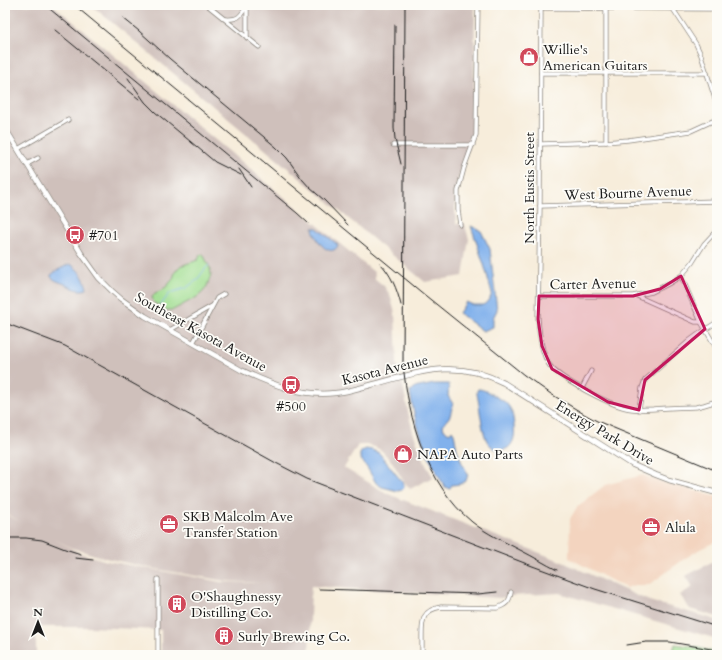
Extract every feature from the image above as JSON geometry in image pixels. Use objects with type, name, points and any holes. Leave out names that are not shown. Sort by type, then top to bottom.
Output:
[{"type":"street","points":[[207,5],[259,47]]},
{"type":"street","points":[[224,19],[233,20],[242,15],[247,5]]},
{"type":"street","points":[[247,5],[247,38]]},
{"type":"street","points":[[460,225],[458,191],[464,168],[475,140],[476,131],[478,5]]},
{"type":"street","points":[[541,6],[717,9]]},
{"type":"street","name":"North Eustis Street","points":[[541,6],[538,318],[540,337],[545,356],[552,369],[582,388]]},
{"type":"street","points":[[606,7],[606,142]]},
{"type":"street","points":[[673,9],[694,41],[701,55],[717,105]]},
{"type":"street","points":[[540,73],[707,73]]},
{"type":"street","points":[[540,144],[628,140],[691,131],[717,119]]},
{"type":"street","points":[[18,150],[68,120]]},
{"type":"street","name":"Southeast Kasota Avenue","points":[[5,128],[81,253],[99,278],[121,299],[145,316],[258,378],[310,393]]},
{"type":"street","points":[[394,145],[473,145]]},
{"type":"street","points":[[27,164],[38,158]]},
{"type":"street","name":"West Bourne Avenue","points":[[540,206],[717,201]]},
{"type":"street","name":"Carter Avenue","points":[[539,296],[636,296],[660,289],[681,276],[692,263],[704,244],[717,230]]},
{"type":"street","points":[[681,276],[701,322],[717,349]]},
{"type":"street","points":[[193,343],[217,298],[224,294]]},
{"type":"street","points":[[636,296],[695,322],[701,322]]},
{"type":"street","points":[[170,330],[213,305]]},
{"type":"street","points":[[639,410],[642,388],[645,380],[705,329],[717,322]]},
{"type":"street","name":"Kasota Avenue","points":[[310,393],[336,393],[353,390],[427,370],[454,369],[475,372],[494,378],[531,400]]},
{"type":"street","points":[[590,371],[582,388],[617,406],[632,410],[696,407],[717,401]]},
{"type":"street","name":"Energy Park Drive","points":[[531,400],[633,465],[662,478],[717,492]]},
{"type":"street","points":[[158,579],[158,655]]},
{"type":"street","points":[[422,655],[423,619],[430,611],[441,607],[497,608],[508,602],[511,597],[511,592]]},
{"type":"street","points":[[632,655],[640,655]]},
{"type":"highlighted area","points":[[681,276],[705,329],[645,380],[639,410],[608,402],[552,369],[542,346],[538,319],[539,296],[633,296],[660,289]]},
{"type":"shaded area","points":[[5,5],[53,5],[375,273],[374,278],[384,286],[390,295],[395,313],[397,364],[402,380],[408,412],[413,432],[426,465],[433,477],[410,489],[402,479],[393,463],[381,450],[367,445],[358,445],[344,468],[388,494],[558,560],[649,601],[717,620],[717,639],[559,593],[500,598],[311,586],[309,655],[161,655],[161,630],[90,627],[36,627],[36,654],[23,652],[21,655],[5,655],[5,514],[21,522],[5,513]],"holes":[[[52,538],[72,548],[105,558],[150,568],[225,581],[266,583],[221,582],[107,561],[80,553]]]},
{"type":"shaded area","points":[[91,5],[475,5],[473,134],[457,182],[455,194],[456,224],[464,223],[469,239],[463,276],[425,282]]},
{"type":"shaded area","points":[[643,475],[717,497],[717,541],[684,559],[649,585],[634,585],[626,588],[569,558],[570,519],[577,507],[605,485]]},
{"type":"shaded area","points":[[717,559],[717,617],[690,609],[680,595],[693,587],[686,576]]},
{"type":"green space","points":[[203,254],[210,268],[211,275],[203,292],[197,297],[173,310],[166,310],[161,305],[154,303],[152,297],[155,293],[167,286],[173,279],[175,272],[180,266],[198,260],[200,255]]},
{"type":"green space","points":[[675,644],[696,647],[717,653],[717,655],[686,655],[673,651]]},
{"type":"water","points":[[471,226],[481,231],[490,249],[497,310],[493,318],[493,327],[483,331],[459,313],[466,302],[473,305],[483,305],[489,301],[492,293]]},
{"type":"water","points":[[313,228],[317,228],[338,246],[334,250],[326,249],[319,242]]},
{"type":"water","points":[[70,264],[76,268],[81,275],[87,289],[81,290],[70,287],[51,277],[51,275],[62,267]]},
{"type":"water","points":[[434,384],[449,384],[448,396],[453,404],[450,416],[443,425],[444,430],[450,433],[452,430],[454,433],[457,450],[468,474],[466,481],[460,484],[452,485],[449,489],[445,487],[427,453],[415,417],[410,392],[414,388]]},
{"type":"water","points":[[478,389],[484,390],[500,399],[507,404],[511,410],[514,425],[514,436],[512,443],[506,449],[502,450],[493,447],[486,439],[477,394]]},
{"type":"water","points":[[366,449],[379,453],[403,483],[404,488],[402,490],[398,491],[382,487],[376,483],[360,458],[362,451]]},
{"type":"waterway","points":[[161,305],[169,294],[186,288],[197,280],[209,265]]},
{"type":"railway","points":[[45,5],[308,223]]},
{"type":"railway","points":[[74,5],[426,296],[524,375],[551,394],[597,421],[717,471]]},
{"type":"railway","points":[[405,5],[403,363],[415,428],[422,450],[432,470],[456,507],[472,522],[496,538],[557,570]]},
{"type":"railway","points":[[123,18],[276,147],[287,158],[310,188],[348,225]]},
{"type":"railway","points":[[395,25],[394,128],[401,164]]},
{"type":"railway","points":[[55,30],[139,99]]},
{"type":"railway","points":[[128,78],[145,102],[155,112],[215,162],[241,175]]},
{"type":"railway","points":[[239,169],[251,187]]},
{"type":"railway","points":[[380,263],[393,282],[401,305]]},
{"type":"railway","points":[[5,323],[65,346],[307,479],[595,589],[717,627]]},
{"type":"railway","points":[[5,538],[42,540],[81,554]]},
{"type":"railway","points":[[75,558],[93,560]]},
{"type":"railway","points":[[319,589],[478,594],[497,592]]},
{"type":"railway","points":[[627,645],[646,642],[670,642],[717,650]]},
{"type":"place","name":"Willie's American Guitars","points":[[529,57]]},
{"type":"place","name":"#701","points":[[75,235]]},
{"type":"place","name":"#500","points":[[291,385]]},
{"type":"place","name":"NAPA Auto Parts","points":[[403,454]]},
{"type":"place","name":"SKB Malcolm Ave Transfer Station","points":[[169,524]]},
{"type":"place","name":"Alula","points":[[651,527]]},
{"type":"place","name":"O'Shaughnessy Distilling Co.","points":[[177,604]]},
{"type":"place","name":"Surly Brewing Co.","points":[[224,636]]}]
